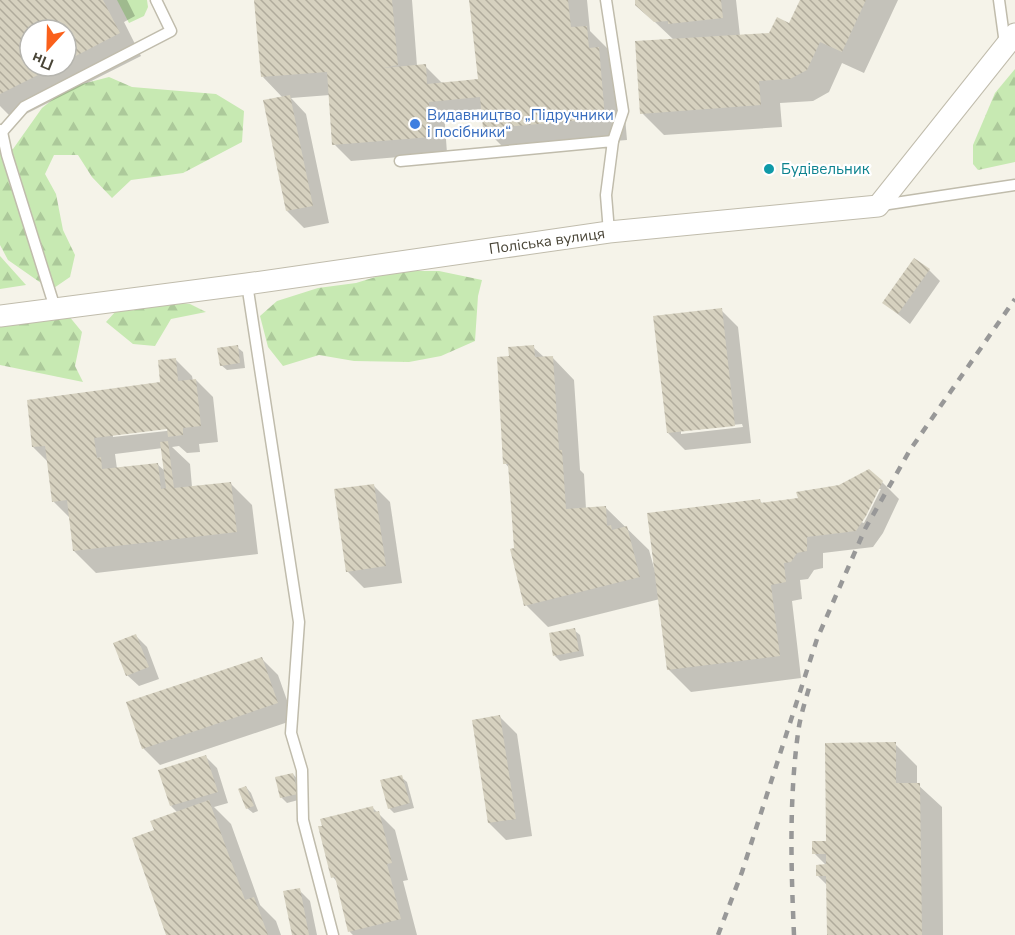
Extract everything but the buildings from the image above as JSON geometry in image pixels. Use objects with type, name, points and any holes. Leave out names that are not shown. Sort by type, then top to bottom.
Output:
[{"type":"street","points":[[878,206],[1010,40]]},
{"type":"street","name":"Поліська вулиця","points":[[0,316],[247,284],[609,232],[878,206]]},
{"type":"lane","points":[[55,308],[1,131],[24,107],[171,31],[156,0]]},
{"type":"lane","points":[[606,0],[623,111],[613,141],[606,195],[609,232]]},
{"type":"lane","points":[[999,0],[1010,40]]},
{"type":"lane","points":[[400,161],[613,141]]},
{"type":"lane","points":[[878,206],[1015,186]]},
{"type":"lane","points":[[247,284],[300,622],[291,733],[302,770],[303,820],[333,935]]},
{"type":"green space","points":[[117,0],[147,0],[148,7],[144,16],[129,23]]},
{"type":"green space","points":[[1015,69],[1015,162],[978,170],[973,164],[973,145],[995,93]]},
{"type":"green space","points":[[109,77],[132,87],[216,94],[244,111],[242,142],[183,173],[131,180],[112,198],[92,177],[78,155],[54,155],[45,174],[56,194],[63,230],[75,255],[70,277],[51,290],[8,260],[0,245],[0,151],[13,149],[42,108],[67,88]]},
{"type":"green space","points":[[0,256],[26,285],[0,289]]},
{"type":"green space","points":[[395,271],[439,271],[482,280],[478,296],[475,341],[441,356],[409,362],[354,361],[319,355],[283,366],[268,347],[260,316],[277,301],[318,288],[356,283]]},
{"type":"green space","points":[[155,300],[190,304],[206,312],[171,319],[155,346],[133,344],[106,322],[125,301]]},
{"type":"green space","points":[[0,309],[64,310],[82,332],[75,366],[83,382],[0,365]]},
{"type":"railway","points":[[718,935],[742,872],[817,639],[865,529],[910,450],[1015,299]]},
{"type":"railway","points":[[794,935],[793,783],[799,727],[809,688]]},
{"type":"place","name":"Видавництво „Підручники і посібники“","points":[[415,124]]},
{"type":"place","name":"Будівельник","points":[[769,169]]}]
